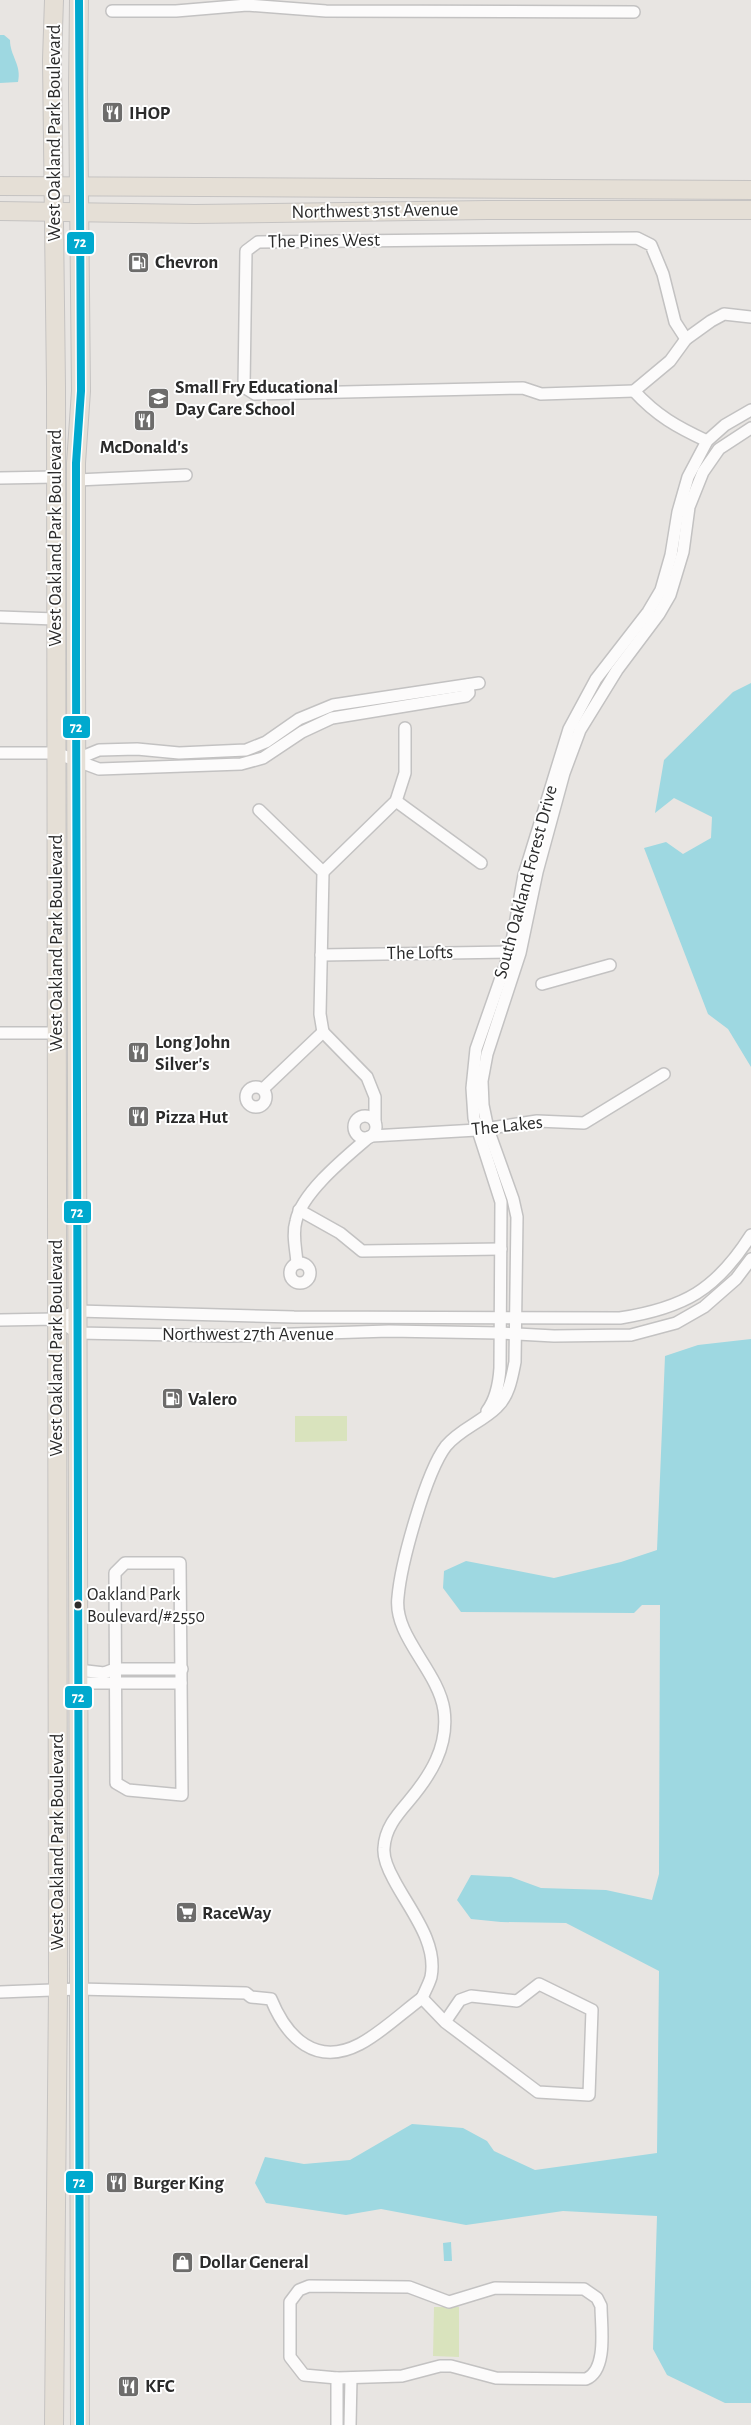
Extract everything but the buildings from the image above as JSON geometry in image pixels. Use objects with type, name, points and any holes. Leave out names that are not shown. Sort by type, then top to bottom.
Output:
[{"type":"main road","name":"West Oakland Park Boulevard","points":[[54,0],[52,186],[56,447],[56,1681],[58,1989],[54,2425]]},
{"type":"main road","name":"West Oakland Park Boulevard","points":[[79,0],[81,391],[76,501],[80,2425]]},
{"type":"main road","name":"Northwest 31st Avenue","points":[[0,186],[751,190]]},
{"type":"main road","name":"Northwest 31st Avenue","points":[[0,211],[223,214],[487,210],[751,210]]},
{"type":"main road","points":[[56,447],[62,454],[67,469],[76,480]]},
{"type":"main road","points":[[55,477],[63,484],[66,492],[76,501]]},
{"type":"main road","points":[[57,995],[77,1027]]},
{"type":"main road","points":[[56,1033],[70,1041],[77,1054]]},
{"type":"main road","points":[[57,1655],[62,1672],[78,1677]]},
{"type":"main road","points":[[56,1681],[66,1684],[78,1704]]},
{"type":"main road","points":[[56,2168],[66,2202],[79,2219]]},
{"type":"street","points":[[112,11],[176,6],[247,5],[598,6],[634,12]]},
{"type":"street","name":"The Pines West","points":[[634,391],[541,394],[523,388],[255,394],[244,387],[246,251],[258,242],[636,238],[651,245],[663,274],[674,322],[686,339]]},
{"type":"street","points":[[707,441],[679,428],[660,416],[634,391],[670,361],[686,339],[724,314],[751,318]]},
{"type":"street","name":"South Oakland Forest Drive","points":[[580,720],[596,679],[648,612],[661,590],[671,555],[678,512],[688,477],[707,441],[725,425],[751,410]]},
{"type":"street","name":"South Oakland Forest Drive","points":[[483,1417],[492,1405],[499,1382],[501,1249],[499,1194],[472,1100],[474,1058],[515,952],[524,875],[542,835],[569,729],[580,720],[659,614],[670,595],[683,552],[689,507],[703,472],[719,449],[751,428]]},
{"type":"street","points":[[76,480],[186,475]]},
{"type":"street","points":[[0,478],[55,477]]},
{"type":"street","points":[[0,617],[55,619]]},
{"type":"street","points":[[0,753],[56,753],[77,759],[99,769],[235,765],[253,762],[302,732],[332,718],[466,696],[474,684],[333,705],[299,719],[266,742],[250,749],[232,752],[179,753],[137,749],[99,750],[77,759]]},
{"type":"street","points":[[297,1263],[294,1231],[298,1210],[370,1131],[375,1096],[362,1070],[323,1032],[320,1014],[320,955],[323,872],[396,801],[405,774],[405,728]]},
{"type":"street","points":[[274,736],[281,746]]},
{"type":"street","points":[[250,749],[253,762]]},
{"type":"street","points":[[396,801],[480,863]]},
{"type":"street","points":[[259,810],[323,872]]},
{"type":"street","name":"The Lofts","points":[[320,955],[515,952]]},
{"type":"street","points":[[542,984],[610,965]]},
{"type":"street","points":[[263,1089],[323,1032]]},
{"type":"street","points":[[0,1033],[56,1033]]},
{"type":"street","name":"The Lakes","points":[[364,1116],[370,1117],[370,1131],[397,1134],[482,1130],[537,1121],[584,1123],[664,1074]]},
{"type":"street","points":[[370,1131],[355,1130],[354,1124],[358,1118],[364,1116],[371,1101],[372,1089]]},
{"type":"street","name":"South Oakland Forest Drive","points":[[422,1998],[432,1966],[428,1944],[389,1872],[384,1850],[391,1823],[434,1768],[442,1744],[444,1711],[440,1694],[432,1676],[399,1616],[397,1598],[411,1538],[436,1463],[446,1446],[457,1435],[497,1407],[505,1396],[512,1379],[517,1335],[517,1217],[513,1199],[482,1130]]},
{"type":"street","points":[[298,1210],[340,1233],[362,1251],[501,1249]]},
{"type":"street","points":[[0,1320],[56,1319],[78,1311],[294,1317],[600,1319],[658,1311],[690,1297],[717,1279],[739,1254],[751,1235]]},
{"type":"street","name":"Northwest 27th Avenue","points":[[78,1333],[230,1336],[389,1331],[517,1335],[617,1335],[644,1332],[665,1327],[704,1307],[736,1279],[751,1258]]},
{"type":"street","points":[[56,1319],[78,1333]]},
{"type":"street","points":[[125,1563],[180,1563],[182,1669],[182,1795],[128,1790],[116,1783],[115,1573],[125,1563]]},
{"type":"street","points":[[78,1677],[104,1673],[115,1669],[182,1669]]},
{"type":"street","points":[[78,1677],[115,1682],[181,1683]]},
{"type":"street","points":[[0,1992],[78,1988],[246,1993],[251,1998],[271,1999],[277,2014],[292,2037],[305,2047],[323,2052],[342,2050],[360,2044],[422,1998],[445,2022],[538,2092],[589,2095],[592,2010],[539,1984],[517,2001],[471,1996],[460,2000],[445,2022]]},
{"type":"street","points":[[309,2286],[409,2287],[449,2302],[494,2288],[584,2289],[598,2298],[601,2306],[601,2362],[596,2371],[586,2379],[496,2378],[451,2366],[440,2366],[412,2375],[337,2378],[304,2375],[298,2370],[290,2357],[290,2302],[299,2290],[309,2286]]},
{"type":"street","points":[[337,2378],[337,2425]]},
{"type":"street","points":[[350,2425],[351,2378]]},
{"type":"green space","points":[[295,1416],[347,1416],[347,1441],[295,1442]]},
{"type":"green space","points":[[434,2307],[459,2307],[459,2357],[433,2356]]},
{"type":"water","points":[[0,35],[4,35],[10,40],[17,65],[18,82],[0,83]]},
{"type":"water","points":[[751,683],[751,1067],[728,1029],[708,1014],[644,848],[666,842],[683,854],[711,838],[712,817],[674,798],[655,813],[664,760],[733,692]]},
{"type":"water","points":[[751,1339],[751,2403],[725,2403],[667,2375],[653,2349],[657,2216],[563,2211],[466,2225],[381,2209],[346,2215],[266,2203],[255,2183],[265,2157],[304,2164],[350,2160],[412,2124],[463,2128],[487,2141],[494,2151],[535,2170],[657,2153],[659,1971],[566,1923],[501,1922],[471,1919],[457,1900],[471,1875],[511,1877],[541,1888],[606,1890],[652,1900],[659,1874],[660,1605],[642,1605],[634,1613],[461,1612],[443,1588],[444,1571],[466,1561],[554,1578],[621,1562],[657,1550],[665,1356],[698,1345]]},
{"type":"water","points":[[451,2242],[452,2261],[444,2261],[443,2243]]},
{"type":"transit line","name":"72","points":[[79,0],[81,391],[76,463],[76,656],[80,2425]]},
{"type":"place","name":"IHOP","points":[[113,113]]},
{"type":"place","name":"Chevron","points":[[139,262]]},
{"type":"place","name":"Small Fry Educational Day Care School","points":[[159,398]]},
{"type":"place","name":"McDonald's","points":[[144,421]]},
{"type":"place","name":"Long John Silver's","points":[[139,1053]]},
{"type":"place","name":"Pizza Hut","points":[[139,1117]]},
{"type":"place","name":"Valero","points":[[172,1399]]},
{"type":"place","name":"Oakland Park Boulevard/#2550","points":[[78,1605]]},
{"type":"place","name":"RaceWay","points":[[186,1913]]},
{"type":"place","name":"Burger King","points":[[117,2183]]},
{"type":"place","name":"Dollar General","points":[[183,2262]]},
{"type":"place","name":"KFC","points":[[129,2386]]}]
